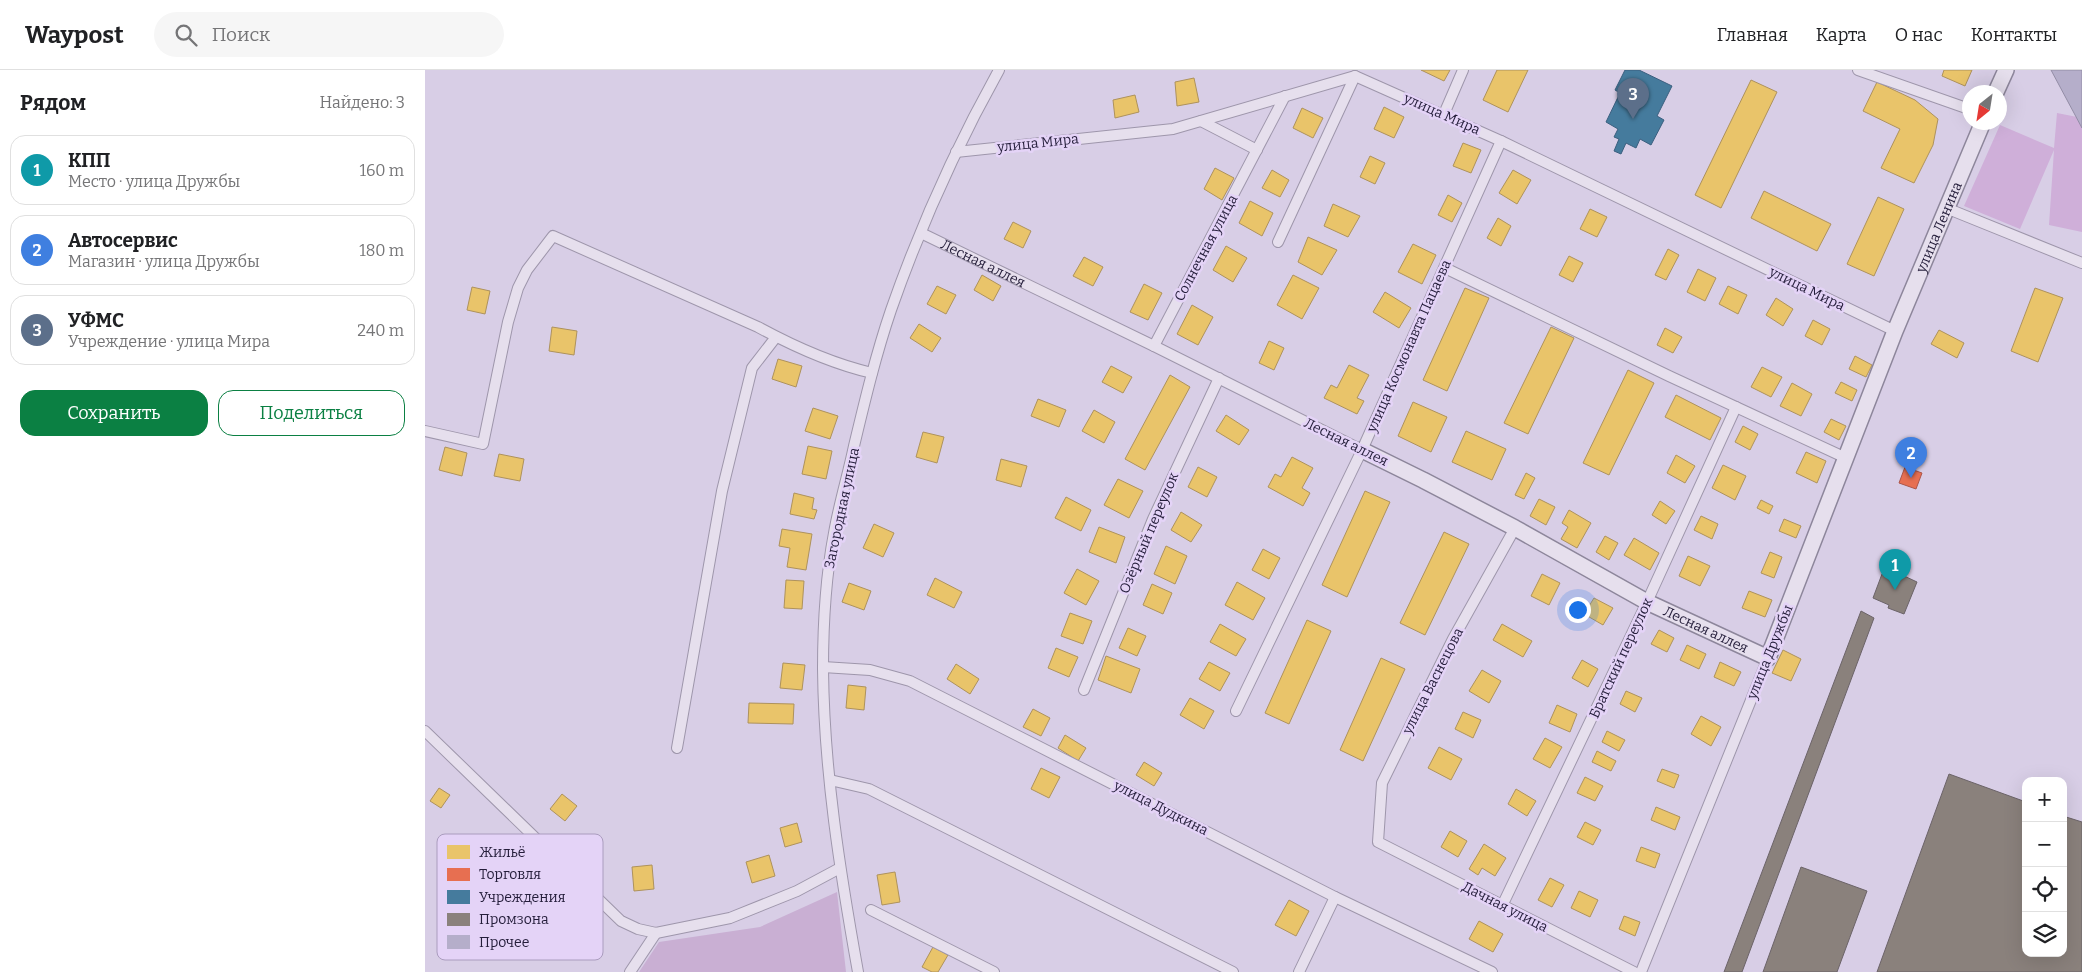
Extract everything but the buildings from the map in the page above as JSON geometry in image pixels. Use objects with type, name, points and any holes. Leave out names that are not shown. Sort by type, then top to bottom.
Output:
[{"type":"street","name":"Загородная улица","points":[[858,972],[840,868],[830,780],[823,668],[828,572],[834,533],[872,373],[891,310],[921,233],[956,152],[999,70]]},
{"type":"street","points":[[1444,114],[1463,70]]},
{"type":"street","points":[[1858,70],[1962,107]]},
{"type":"street","points":[[1999,85],[2006,70]]},
{"type":"street","name":"улица Мира","points":[[956,152],[1173,129],[1355,76],[1444,114],[1895,331]]},
{"type":"street","points":[[1278,242],[1355,76]]},
{"type":"street","name":"Солнечная улица","points":[[1154,346],[1285,96]]},
{"type":"street","points":[[1201,121],[1257,150]]},
{"type":"street","name":"улица Ленина","points":[[1895,331],[1980,130]]},
{"type":"street","name":"улица Космонавта Пацаева","points":[[1236,711],[1362,450],[1501,141]]},
{"type":"street","points":[[1946,208],[2082,263]]},
{"type":"street","name":"Лесная аллея","points":[[921,233],[1423,480],[1515,528],[1647,602],[1768,658]]},
{"type":"street","points":[[425,431],[483,444],[518,288],[527,270],[553,236],[758,327],[776,337],[853,368],[872,373]]},
{"type":"street","points":[[1445,268],[1736,408],[1846,458]]},
{"type":"street","name":"улица Дружбы","points":[[1641,972],[1768,658],[1895,331]]},
{"type":"street","points":[[677,748],[724,481],[752,368],[776,337]]},
{"type":"street","name":"Озёрный переулок","points":[[1084,690],[1153,519],[1219,378]]},
{"type":"street","name":"Братский переулок","points":[[1502,906],[1647,602],[1736,408]]},
{"type":"street","name":"улица Васнецова","points":[[1378,842],[1382,784],[1453,639],[1515,528]]},
{"type":"street","name":"улица Дудкина","points":[[823,668],[870,670],[911,681],[1335,897],[1492,972]]},
{"type":"street","points":[[425,731],[531,834]]},
{"type":"street","points":[[830,780],[869,789],[1233,972]]},
{"type":"street","name":"Дачная улица","points":[[1378,842],[1634,972]]},
{"type":"street","points":[[603,904],[621,921],[638,929],[656,933],[730,918],[797,891],[840,868]]},
{"type":"street","points":[[1299,972],[1335,897]]},
{"type":"street","points":[[871,910],[993,972]]},
{"type":"street","points":[[630,972],[656,933]]},
{"type":"shaded area","points":[[2057,113],[2082,118],[2082,232],[2049,225],[2054,150],[2020,229],[1964,206],[1998,130],[2007,130],[2007,128],[2054,148]]},
{"type":"shaded area","points":[[837,892],[846,972],[639,972],[659,942],[760,927]]},
{"type":"place","name":"УФМС","points":[[1633,119]]},
{"type":"place","name":"Автосервис","points":[[1911,478]]},
{"type":"place","name":"КПП","points":[[1895,590]]}]
